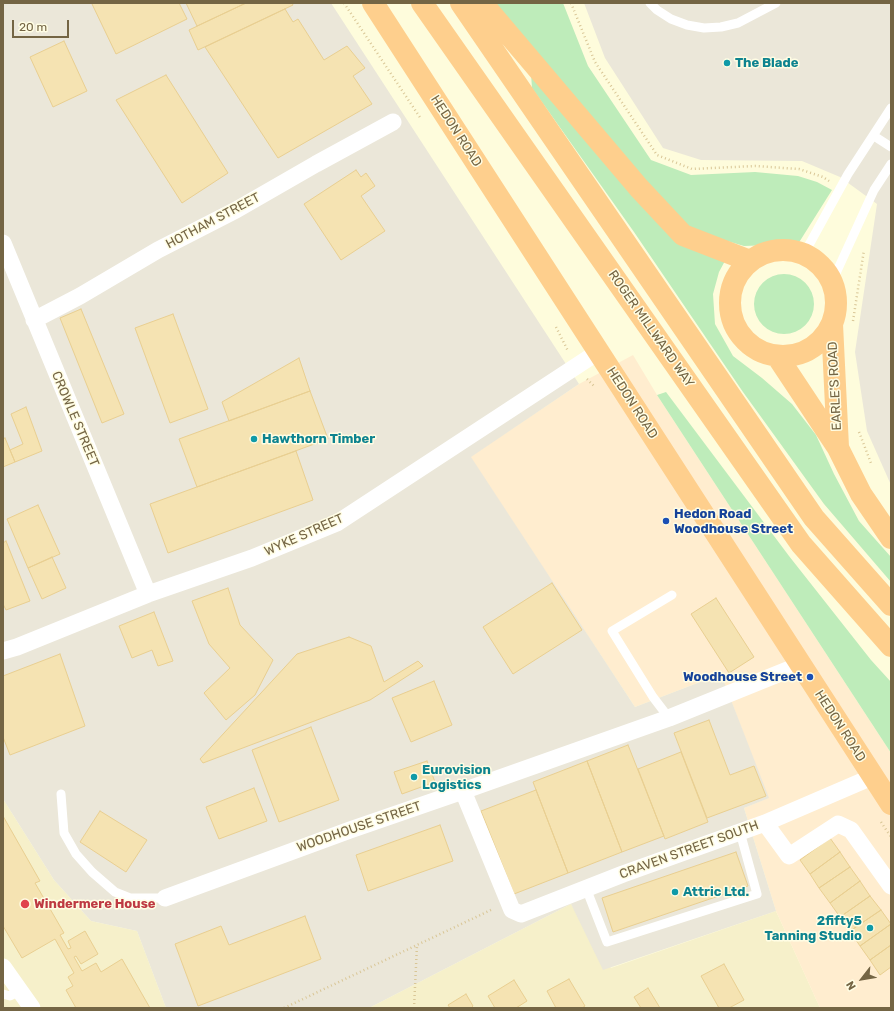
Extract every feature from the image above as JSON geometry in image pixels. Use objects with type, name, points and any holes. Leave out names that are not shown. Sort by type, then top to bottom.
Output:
[{"type":"highway","name":"HEDON ROAD","points":[[373,3],[891,804]]},
{"type":"highway","name":"ROGER MILLWARD WAY","points":[[422,3],[801,544],[891,646]]},
{"type":"highway","name":"ROGER MILLWARD WAY","points":[[461,3],[814,518],[891,605]]},
{"type":"highway","points":[[482,3],[639,188],[683,235],[750,261]]},
{"type":"highway","points":[[776,250],[791,250],[804,254],[816,261],[832,282],[836,296],[836,311],[842,324],[810,349],[794,356],[777,356],[760,351],[745,341],[734,326],[730,308],[731,290],[738,274],[750,261],[763,254],[776,250]]},
{"type":"highway","name":"EARLE'S ROAD","points":[[838,448],[842,324]]},
{"type":"highway","name":"EARLE'S ROAD","points":[[777,356],[838,448],[861,494],[891,538]]},
{"type":"street","name":"HOTHAM STREET","points":[[34,320],[80,296],[158,250],[236,210],[393,122]]},
{"type":"street","name":"CROWLE STREET","points":[[3,243],[148,594]]},
{"type":"street","name":"WYKE STREET","points":[[3,651],[17,647],[148,594],[252,558],[337,523],[598,352]]},
{"type":"street","name":"WOODHOUSE STREET","points":[[165,898],[350,830],[670,718],[800,664]]},
{"type":"street","name":"CRAVEN STREET SOUTH","points":[[509,902],[512,910],[521,914],[586,888],[765,823],[872,776]]},
{"type":"street","points":[[463,791],[509,902]]},
{"type":"street","points":[[765,823],[788,856],[838,824],[850,830],[891,886]]},
{"type":"street","points":[[3,967],[32,1008]]},
{"type":"lane","points":[[650,3],[656,10],[671,19],[687,25],[704,28],[721,27],[738,23],[776,3]]},
{"type":"lane","points":[[804,254],[848,174],[891,108]]},
{"type":"lane","points":[[874,136],[891,147]]},
{"type":"lane","points":[[832,282],[874,190],[891,164]]},
{"type":"lane","points":[[670,718],[653,697],[612,631],[672,595]]},
{"type":"lane","points":[[61,794],[64,833],[76,854],[92,872],[115,892],[130,898],[165,898]]},
{"type":"lane","points":[[586,888],[607,942],[757,894],[740,832]]},
{"type":"lane","points":[[3,994],[10,996],[20,991]]},
{"type":"path","points":[[571,3],[595,62],[657,155],[692,169],[755,166],[799,169],[822,177],[841,188]]},
{"type":"path","points":[[842,324],[864,248]]},
{"type":"path","points":[[857,426],[865,452],[872,465]]},
{"type":"path","points":[[284,1008],[509,902]]},
{"type":"path","points":[[414,1008],[417,945]]},
{"type":"shaded area","points":[[3,3],[331,3],[579,384],[471,457],[635,707],[721,674],[769,798],[744,808],[776,911],[603,970],[571,904],[369,1008],[166,1008],[137,931],[91,921],[54,880],[3,799]]},
{"type":"shaded area","points":[[584,3],[891,3],[891,485],[867,431],[855,352],[877,204],[840,177],[802,161],[701,160],[663,148],[605,58]]},
{"type":"shaded area","points":[[633,355],[657,395],[891,753],[891,1008],[820,1008],[776,911],[744,808],[768,798],[721,674],[635,707],[470,457],[579,384]]},
{"type":"shaded area","points":[[3,799],[54,880],[91,921],[137,931],[166,1008],[3,1008]]},
{"type":"shaded area","points":[[571,904],[611,968],[776,911],[820,1008],[369,1008]]},
{"type":"green space","points":[[492,3],[563,3],[588,66],[651,160],[691,175],[755,172],[798,176],[817,182],[832,190],[798,244],[744,246],[690,230],[645,184]]},
{"type":"green space","points":[[531,74],[604,160],[726,259],[719,272],[713,294],[715,324],[733,356],[762,378],[792,404],[816,435],[834,474],[859,521],[891,557],[891,582],[824,504],[743,392],[634,232],[532,88]]},
{"type":"green space","points":[[778,274],[790,274],[801,279],[809,287],[814,298],[812,316],[801,329],[790,334],[778,334],[767,329],[759,321],[754,310],[754,298],[759,287],[767,279]]},
{"type":"green space","points":[[666,392],[789,556],[871,660],[891,682],[891,753],[657,395]]},
{"type":"building","points":[[179,3],[187,19],[116,54],[92,4]]},
{"type":"building","points":[[186,3],[246,3],[197,26]]},
{"type":"building","points":[[246,3],[292,3],[293,5],[198,50],[189,30]]},
{"type":"building","points":[[285,9],[293,22],[298,19],[324,60],[347,46],[365,68],[353,76],[372,104],[278,158],[205,47]]},
{"type":"building","points":[[64,41],[87,91],[53,107],[30,57]]},
{"type":"building","points":[[166,75],[228,173],[182,203],[116,100]]},
{"type":"building","points":[[356,170],[361,177],[366,173],[375,186],[361,196],[385,231],[341,260],[304,204]]},
{"type":"building","points":[[81,309],[124,414],[102,423],[60,318]]},
{"type":"building","points":[[173,314],[208,409],[170,423],[135,328]]},
{"type":"building","points":[[299,358],[310,391],[229,421],[222,402]]},
{"type":"building","name":"Hawthorn Timber","points":[[310,391],[328,439],[197,487],[179,439]]},
{"type":"building","points":[[26,407],[42,451],[15,462],[10,450],[23,444],[11,414]]},
{"type":"building","points":[[5,438],[15,462],[3,467],[3,439]]},
{"type":"building","points":[[296,451],[313,500],[168,553],[150,504]]},
{"type":"building","points":[[38,505],[60,554],[28,568],[7,519]]},
{"type":"building","points":[[6,541],[30,601],[6,610],[3,604],[3,543]]},
{"type":"building","points":[[52,557],[66,588],[42,599],[28,568]]},
{"type":"building","points":[[552,583],[582,630],[513,674],[483,627]]},
{"type":"building","points":[[228,588],[240,625],[273,660],[255,695],[226,720],[204,693],[230,668],[209,644],[192,601]]},
{"type":"building","points":[[716,598],[754,657],[729,673],[691,614]]},
{"type":"building","points":[[154,612],[173,661],[158,666],[152,650],[132,658],[119,626]]},
{"type":"building","points":[[349,637],[371,646],[384,682],[418,661],[423,666],[370,700],[203,763],[200,759],[297,654]]},
{"type":"building","points":[[60,654],[85,726],[10,755],[3,737],[3,676]]},
{"type":"building","points":[[434,681],[452,725],[411,742],[392,698]]},
{"type":"building","points":[[709,720],[730,775],[754,766],[766,796],[707,818],[674,733]]},
{"type":"building","points":[[311,727],[339,800],[279,822],[252,750]]},
{"type":"building","points":[[628,745],[664,836],[622,852],[587,761]]},
{"type":"building","points":[[681,752],[708,822],[665,839],[638,769]]},
{"type":"building","name":"Eurovision Logistics","points":[[427,761],[435,782],[402,794],[394,772]]},
{"type":"building","points":[[587,761],[622,852],[568,873],[533,782]]},
{"type":"building","points":[[254,788],[267,821],[219,839],[206,807]]},
{"type":"building","points":[[536,790],[568,873],[514,894],[481,811]]},
{"type":"building","points":[[100,811],[147,840],[126,872],[80,842]]},
{"type":"building","name":"Windermere House","points":[[3,816],[40,881],[35,883],[64,933],[60,935],[68,949],[71,948],[68,941],[85,931],[98,954],[81,964],[76,956],[74,957],[82,971],[96,963],[101,972],[122,959],[150,1008],[76,1008],[66,990],[73,986],[68,977],[74,973],[55,939],[22,958],[3,926]]},
{"type":"building","points":[[440,825],[453,861],[368,891],[356,855]]},
{"type":"building","points":[[830,838],[840,852],[810,874],[800,860]]},
{"type":"building","name":"Attric Ltd.","points":[[736,852],[748,886],[613,932],[602,898]]},
{"type":"building","points":[[840,852],[850,867],[819,888],[810,874]]},
{"type":"building","points":[[850,867],[860,881],[830,903],[819,888]]},
{"type":"building","points":[[860,881],[870,896],[840,917],[830,903]]},
{"type":"building","points":[[870,896],[881,910],[850,931],[840,917]]},
{"type":"building","name":"2fifty5 Tanning Studio","points":[[881,910],[891,924],[860,946],[850,931]]},
{"type":"building","points":[[305,916],[321,959],[198,1006],[175,944],[221,926],[229,945]]},
{"type":"building","points":[[891,924],[891,945],[870,960],[860,946]]},
{"type":"building","points":[[891,945],[891,967],[880,975],[870,960]]},
{"type":"building","points":[[724,964],[744,1000],[729,1008],[719,1008],[701,976]]},
{"type":"building","points":[[569,979],[585,1006],[582,1008],[556,1008],[547,991]]},
{"type":"building","points":[[514,980],[527,1001],[516,1008],[495,1008],[488,996]]},
{"type":"building","points":[[648,988],[660,1008],[641,1008],[634,997]]},
{"type":"building","points":[[466,994],[473,1006],[471,1008],[450,1008],[448,1005]]},
{"type":"place","name":"The Blade","points":[[727,63]]},
{"type":"place","name":"Hawthorn Timber","points":[[254,439]]},
{"type":"place","name":"Hedon Road Woodhouse Street","points":[[666,521]]},
{"type":"place","name":"Woodhouse Street","points":[[810,677]]},
{"type":"place","name":"Eurovision Logistics","points":[[414,777]]},
{"type":"place","name":"Attric Ltd.","points":[[675,892]]},
{"type":"place","name":"Windermere House","points":[[25,904]]},
{"type":"place","name":"2fifty5 Tanning Studio","points":[[870,928]]}]
